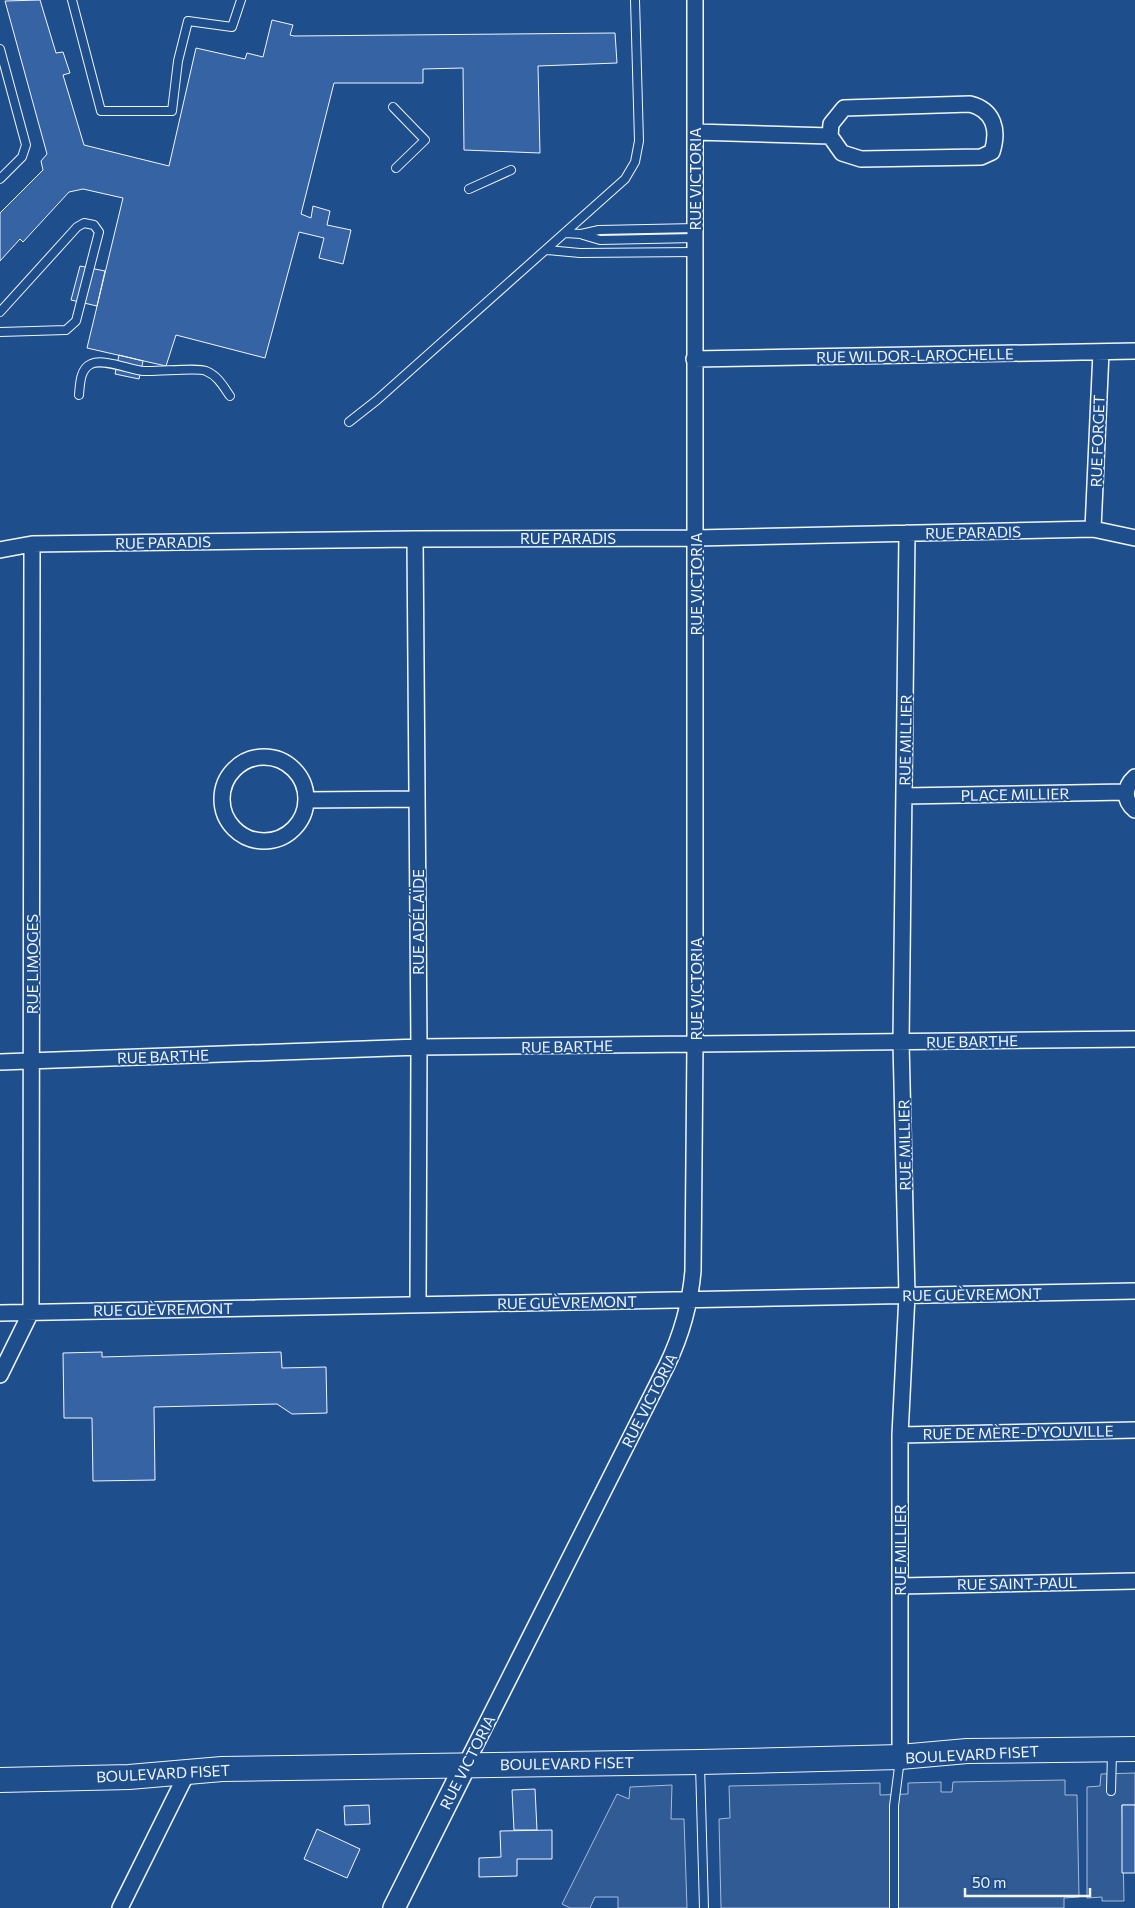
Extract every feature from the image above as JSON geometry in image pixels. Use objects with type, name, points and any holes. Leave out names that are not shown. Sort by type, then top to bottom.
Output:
[{"type":"main road","name":"BOULEVARD FISET","points":[[0,1780],[129,1777],[188,1771],[466,1764],[700,1762],[900,1757],[967,1751],[1124,1750]]},
{"type":"street","name":"RUE VICTORIA","points":[[394,1908],[674,1350],[685,1323],[690,1300],[693,1271],[696,1044],[695,0]]},
{"type":"street","points":[[970,104],[981,107],[991,115],[996,140],[992,152],[981,157],[870,160],[852,158],[842,153],[830,136],[831,124],[844,108],[970,104]]},
{"type":"street","points":[[695,132],[830,136]]},
{"type":"street","name":"RUE FORGET","points":[[1093,529],[1101,352]]},
{"type":"street","name":"RUE WILDOR-LAROCHELLE","points":[[694,359],[1135,352]]},
{"type":"street","name":"RUE PARADIS","points":[[0,550],[32,544],[415,539],[696,538],[1093,529],[1135,538]]},
{"type":"street","name":"RUE MILLIER","points":[[900,1757],[900,1435],[907,1295],[901,1042],[906,533]]},
{"type":"street","name":"RUE ADÉLAÏDE","points":[[415,539],[419,1048],[418,1304]]},
{"type":"street","name":"RUE LIMOGES","points":[[0,1375],[31,1312],[32,544]]},
{"type":"street","points":[[262,756],[276,758],[294,769],[305,787],[306,800],[304,814],[296,827],[286,836],[272,841],[258,841],[245,837],[233,829],[225,817],[222,804],[222,790],[228,777],[237,766],[249,759],[262,756]]},
{"type":"street","points":[[1135,777],[1128,783],[1125,792],[1128,804],[1135,810]]},
{"type":"street","name":"PLACE MILLIER","points":[[904,796],[1125,792]]},
{"type":"street","points":[[306,800],[417,799]]},
{"type":"street","name":"RUE BARTHE","points":[[0,1062],[419,1048],[1135,1038]]},
{"type":"street","name":"RUE GUÈVREMONT","points":[[0,1313],[1135,1291]]},
{"type":"street","name":"RUE DE MÈRE-D'YOUVILLE","points":[[900,1435],[1135,1430]]},
{"type":"street","name":"RUE SAINT-PAUL","points":[[900,1586],[1135,1581]]},
{"type":"street","points":[[120,1908],[188,1771]]},
{"type":"lane","points":[[72,0],[101,111],[172,111],[178,62],[188,21],[232,28],[241,1]]},
{"type":"lane","points":[[349,422],[619,186],[634,162],[639,141],[636,0]]},
{"type":"lane","points":[[0,49],[26,146],[22,157],[0,180]]},
{"type":"lane","points":[[393,107],[425,140],[396,168]]},
{"type":"lane","points":[[469,189],[511,170]]},
{"type":"lane","points":[[0,312],[77,227],[84,223],[94,225],[99,232],[76,321],[66,330],[0,332]]},
{"type":"lane","points":[[566,233],[581,234],[600,240],[695,239]]},
{"type":"lane","points":[[548,250],[580,253],[695,239]]},
{"type":"lane","points":[[79,394],[81,375],[86,367],[93,362],[100,362],[144,371],[204,370],[218,378],[230,396]]},
{"type":"lane","points":[[1111,1791],[1124,1750]]},
{"type":"lane","points":[[894,1908],[894,1806],[900,1757]]},
{"type":"lane","points":[[700,1762],[704,1908]]},
{"type":"shaded area","points":[[1135,1773],[1135,1805],[1122,1805],[1124,1901],[1102,1901],[1102,1897],[1087,1898],[1087,1787],[1100,1786],[1101,1774]]},
{"type":"shaded area","points":[[1065,1780],[1065,1795],[1077,1795],[1079,1897],[1064,1898],[1064,1908],[721,1908],[719,1819],[730,1818],[729,1786],[880,1783],[880,1795],[908,1794],[908,1783],[941,1782],[941,1792],[952,1792],[953,1782]]},
{"type":"shaded area","points":[[672,1785],[671,1819],[684,1819],[687,1908],[618,1908],[618,1897],[595,1897],[590,1908],[570,1908],[562,1904],[617,1794],[629,1799],[630,1787]]},
{"type":"building","points":[[40,0],[56,53],[63,52],[70,73],[63,75],[84,145],[169,166],[196,48],[245,59],[247,53],[263,57],[272,20],[293,25],[290,35],[294,36],[615,33],[617,63],[538,66],[540,153],[464,150],[463,68],[423,69],[423,83],[334,83],[301,214],[311,218],[313,206],[330,211],[327,225],[351,230],[343,264],[319,258],[324,238],[299,232],[265,358],[176,335],[166,366],[87,348],[123,198],[83,189],[69,192],[23,242],[20,239],[0,261],[0,213],[43,170],[41,161],[47,154],[5,1]]},
{"type":"building","points":[[80,266],[105,271],[97,306],[71,300]]},
{"type":"building","points":[[119,355],[143,361],[139,379],[115,374]]},
{"type":"building","points":[[102,1352],[102,1357],[281,1352],[282,1368],[326,1367],[327,1413],[292,1414],[277,1404],[154,1407],[155,1480],[93,1481],[92,1418],[64,1418],[63,1353]]},
{"type":"building","points":[[535,1789],[537,1830],[514,1830],[512,1790]]},
{"type":"building","points":[[369,1805],[370,1824],[345,1825],[344,1806]]},
{"type":"building","points":[[1122,1805],[1135,1805],[1135,1873],[1122,1873]]},
{"type":"building","points":[[317,1829],[360,1849],[347,1878],[304,1859]]},
{"type":"building","points":[[552,1830],[552,1859],[517,1859],[517,1876],[479,1877],[479,1858],[501,1857],[500,1831]]}]
